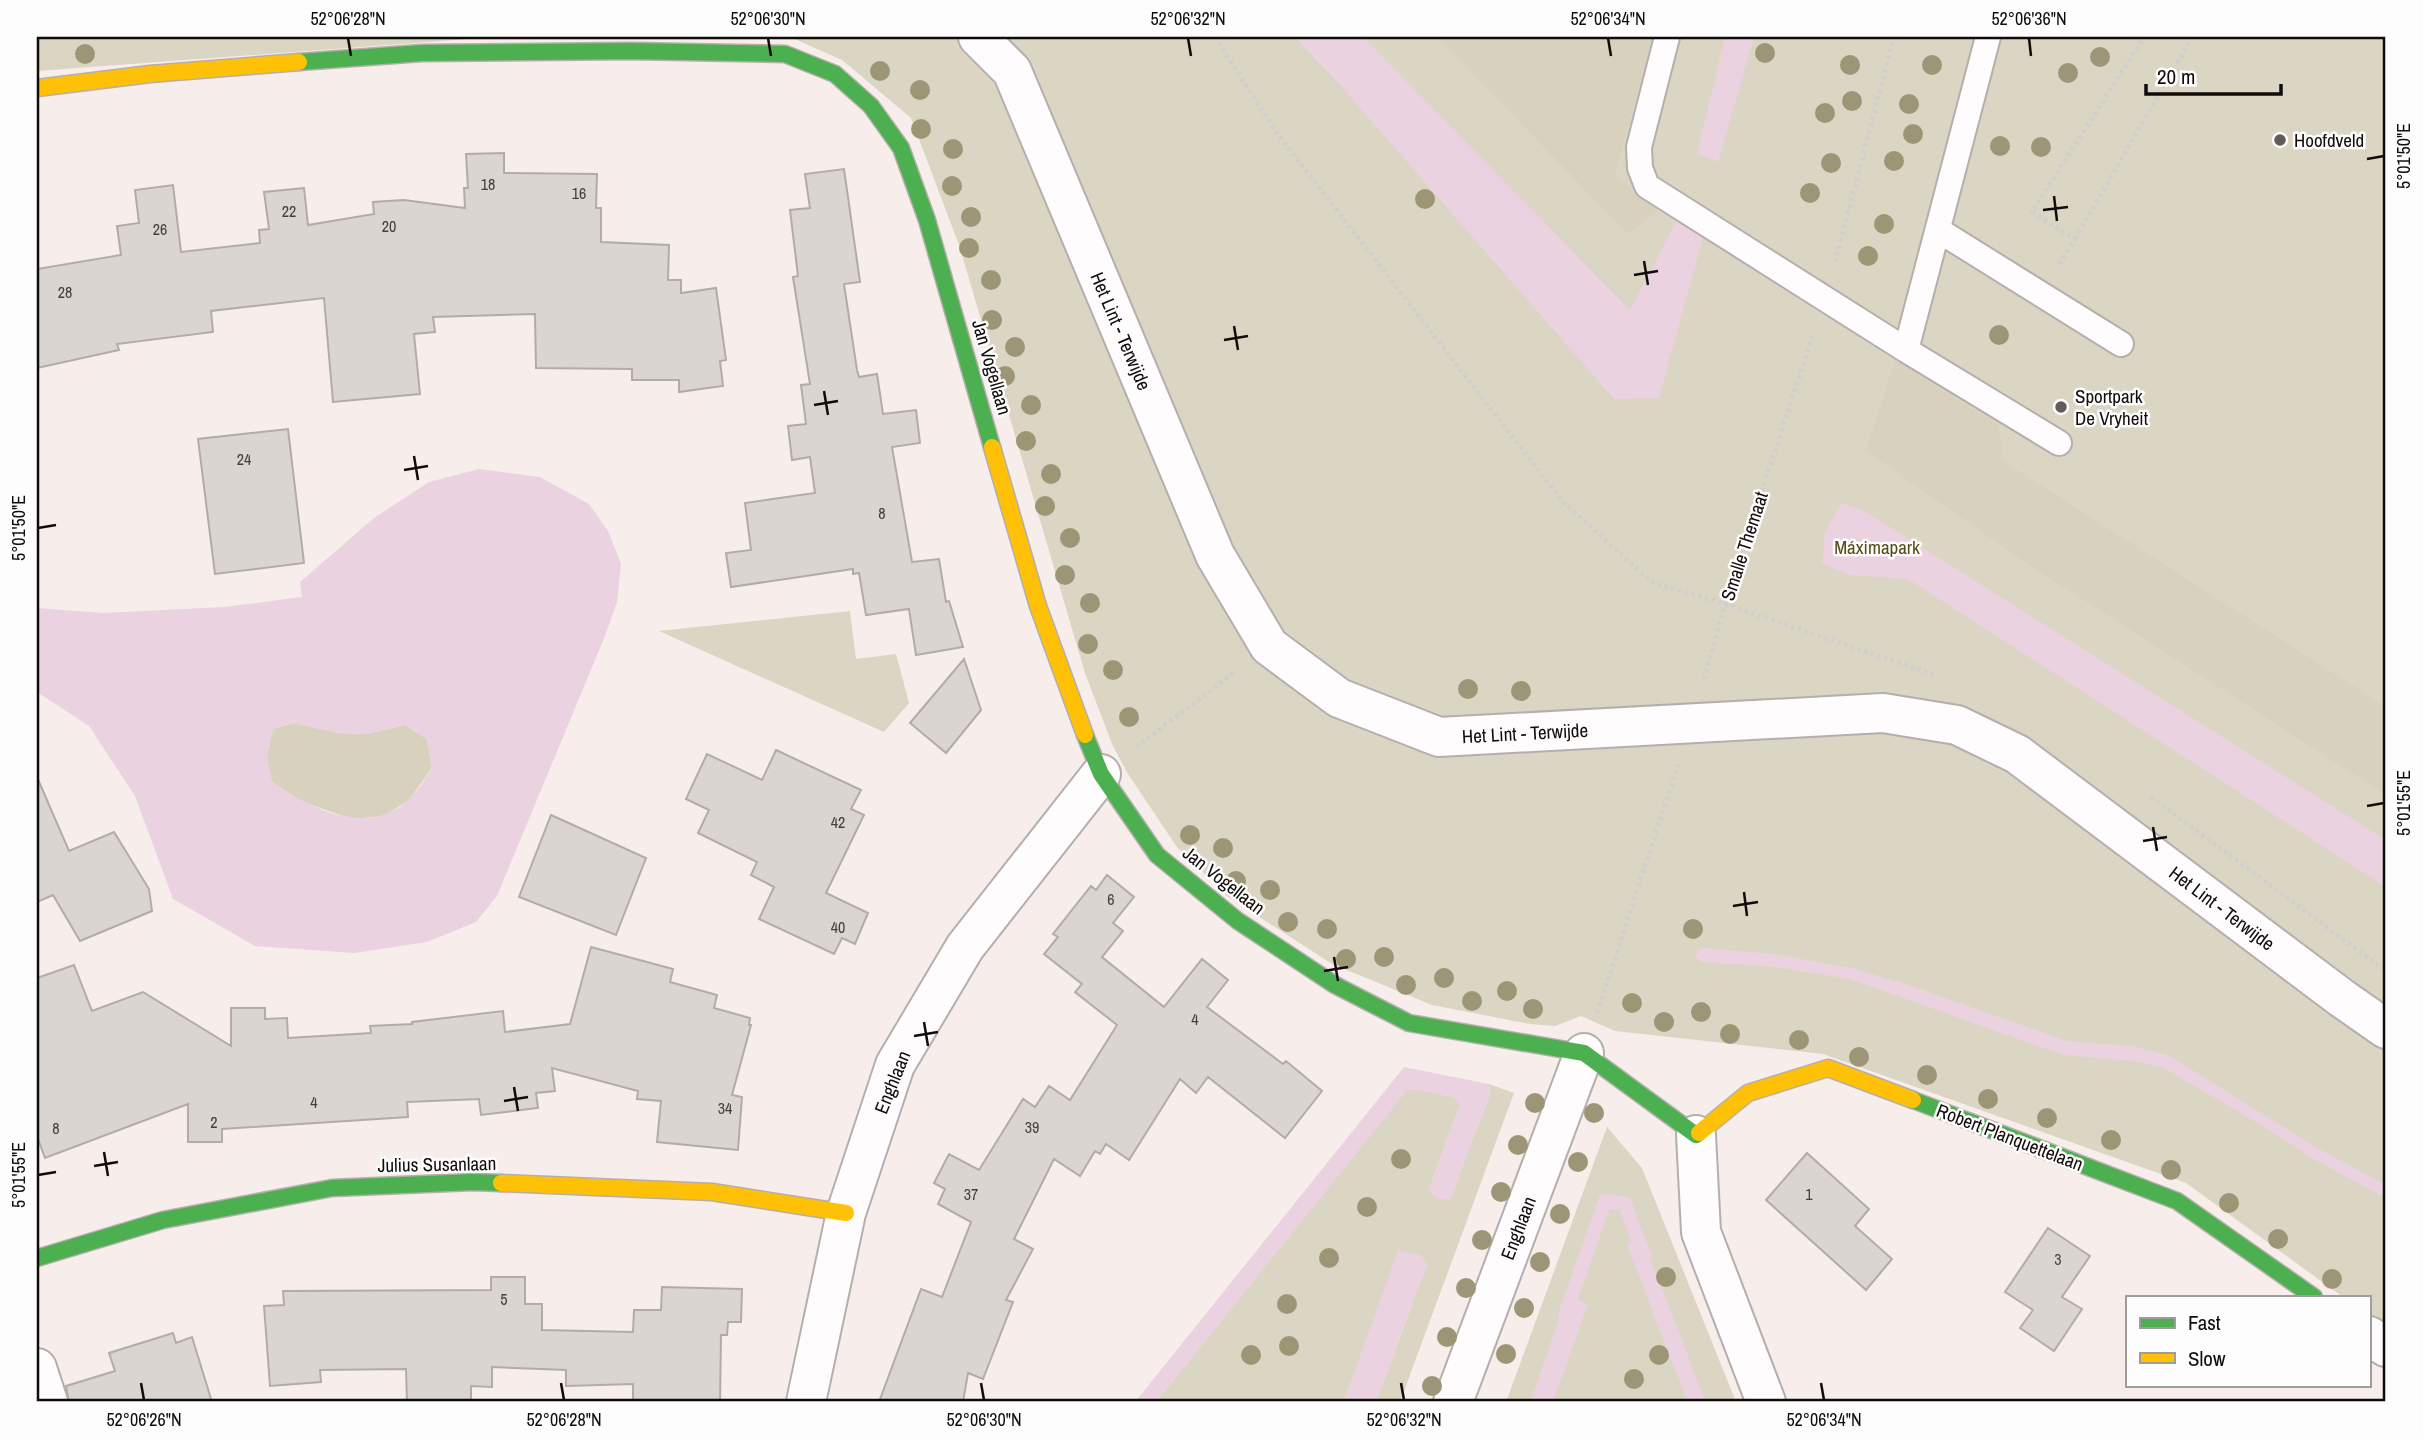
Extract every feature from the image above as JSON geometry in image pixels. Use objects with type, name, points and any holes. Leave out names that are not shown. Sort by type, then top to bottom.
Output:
[{"type":"street","name":"Het Lint - Terwijde","points":[[978,37],[1012,71],[1215,555],[1269,646],[1339,698],[1439,737],[1883,713],[1957,725],[2017,754],[2386,1029]]},
{"type":"street","name":"Jan Vogellaan","points":[[37,88],[150,74],[422,53],[631,51],[785,54],[835,74],[871,106],[901,148],[928,220],[1038,606],[1075,712],[1101,774],[1157,855],[1238,921],[1335,985],[1409,1023],[1584,1054],[1696,1135]]},
{"type":"street","name":"Enghlaan","points":[[806,1402],[846,1213],[895,1065],[965,947],[1101,774]]},
{"type":"street","name":"Enghlaan","points":[[1453,1402],[1584,1054]]},
{"type":"street","name":"Robert Planquettelaan","points":[[1696,1135],[1748,1093],[1828,1068],[2177,1201],[2313,1296]]},
{"type":"street","points":[[1696,1135],[1701,1232],[1766,1402]]},
{"type":"street","name":"Julius Susanlaan","points":[[37,1258],[163,1220],[332,1188],[473,1182],[712,1192],[846,1213]]},
{"type":"street","points":[[2370,1337],[2386,1348]]},
{"type":"street","points":[[37,1368],[48,1402]]},
{"type":"lane","points":[[1667,37],[1639,147],[1640,168],[1647,186],[2059,443]]},
{"type":"lane","points":[[1906,350],[1988,37]]},
{"type":"lane","points":[[1938,230],[2121,344]]},
{"type":"path","points":[[1215,37],[1276,132],[1563,502],[1653,583],[1725,604],[1935,676]]},
{"type":"path","name":"Smalle Themaat","points":[[1584,1054],[1692,723],[1725,604],[1825,299],[1894,37]]},
{"type":"path","points":[[2075,239],[2032,212],[2144,37]]},
{"type":"path","points":[[2040,294],[2075,239],[2192,37]]},
{"type":"path","points":[[1101,774],[1269,646]]},
{"type":"path","points":[[2143,791],[2386,971]]},
{"type":"green space","points":[[37,37],[496,37],[37,71]]},
{"type":"green space","name":"Máximapark","points":[[790,37],[2386,37],[2386,1329],[2370,1317],[2370,1296],[2342,1296],[2186,1183],[1823,1054],[1615,1031],[1581,1016],[1555,1026],[1530,1024],[1432,1005],[1332,964],[1227,896],[1177,847],[1128,774],[1112,744],[1085,673],[959,245],[911,118],[842,60]]},
{"type":"green space","points":[[850,611],[856,659],[896,654],[909,703],[884,732],[659,631]]},
{"type":"green space","points":[[1489,1084],[1514,1093],[1400,1402],[1376,1402],[1427,1264],[1399,1250],[1344,1402],[1156,1402],[1408,1088],[1454,1097],[1460,1104],[1429,1190],[1450,1199],[1490,1094]]},
{"type":"green space","points":[[1607,1127],[1642,1168],[1736,1402],[1506,1402]]},
{"type":"shaded area","points":[[1295,37],[1363,37],[1630,310],[1676,222],[1703,237],[1659,398],[1614,399]]},
{"type":"shaded area","points":[[1437,37],[1652,37],[1615,175],[1657,211],[1628,234]]},
{"type":"shaded area","points":[[1725,37],[1754,37],[1718,162],[1697,154]]},
{"type":"shaded area","points":[[1895,360],[1999,426],[2003,461],[2386,707],[2386,795],[2028,564],[1866,451]]},
{"type":"shaded area","points":[[479,469],[540,477],[589,504],[608,531],[621,564],[617,602],[605,636],[497,896],[476,922],[427,942],[354,953],[255,946],[173,899],[135,796],[89,726],[37,692],[37,608],[103,613],[224,607],[302,597],[300,582],[374,518],[429,482]],"holes":[[[292,723],[339,733],[366,734],[405,725],[427,739],[432,769],[409,799],[393,811],[376,817],[358,818],[321,809],[272,781],[267,755],[273,729]]]},
{"type":"shaded area","points":[[1841,503],[1866,512],[2386,840],[2386,887],[1908,579],[1850,575],[1822,564],[1825,532]]},
{"type":"shaded area","points":[[293,723],[339,733],[366,734],[405,725],[427,739],[432,768],[409,800],[384,816],[352,819],[297,800],[271,781],[267,755],[273,729]]},
{"type":"shaded area","points":[[1702,948],[1774,954],[1852,968],[1909,985],[2067,1041],[2134,1046],[2170,1056],[2319,1149],[2386,1185],[2386,1198],[2315,1160],[2164,1068],[2134,1061],[2063,1055],[1850,979],[1775,967],[1701,962],[1694,955]]},
{"type":"shaded area","points":[[1404,1067],[1489,1084],[1490,1094],[1450,1199],[1437,1199],[1429,1190],[1460,1104],[1454,1097],[1408,1089],[1156,1402],[1135,1402]]},
{"type":"shaded area","points":[[1642,1238],[1706,1402],[1687,1402],[1627,1244]]},
{"type":"shaded area","points":[[1398,1250],[1421,1255],[1427,1264],[1376,1402],[1344,1402]]},
{"type":"shaded area","points":[[1567,1296],[1588,1304],[1553,1402],[1530,1402]]},
{"type":"building","points":[[504,153],[504,173],[597,174],[596,208],[601,208],[601,242],[669,245],[668,280],[681,280],[681,293],[716,288],[726,360],[720,361],[723,386],[679,392],[679,380],[632,380],[632,369],[536,368],[535,314],[433,317],[435,332],[414,334],[420,394],[333,402],[324,298],[211,311],[213,332],[117,344],[119,350],[37,368],[37,269],[121,255],[117,226],[139,223],[135,190],[173,185],[181,252],[260,243],[259,230],[269,229],[264,192],[304,188],[308,225],[374,214],[373,202],[404,200],[465,208],[464,188],[468,188],[466,154]]},
{"type":"building","points":[[844,169],[860,282],[844,284],[857,370],[859,377],[877,374],[883,414],[916,410],[920,443],[892,447],[912,562],[939,559],[946,602],[949,601],[963,647],[916,655],[909,609],[866,615],[859,573],[853,574],[853,569],[731,587],[726,553],[751,550],[745,503],[815,493],[810,457],[792,460],[788,426],[806,424],[801,385],[810,384],[793,277],[798,276],[790,210],[810,208],[805,174]]},
{"type":"building","points":[[288,429],[304,563],[215,574],[198,439]]},
{"type":"building","points":[[964,659],[981,710],[946,753],[910,723]]},
{"type":"building","points":[[776,750],[861,790],[851,809],[864,815],[826,893],[868,913],[855,944],[842,938],[834,954],[759,919],[774,887],[751,875],[757,862],[698,833],[709,810],[686,799],[707,754],[762,780]]},
{"type":"building","points":[[37,777],[69,851],[114,832],[149,889],[152,911],[80,941],[53,895],[37,902]]},
{"type":"building","points":[[551,815],[646,858],[616,935],[519,897]]},
{"type":"building","points":[[1107,875],[1134,897],[1113,923],[1123,931],[1102,957],[1164,1007],[1202,959],[1228,980],[1207,1007],[1283,1064],[1286,1061],[1322,1091],[1285,1138],[1208,1077],[1196,1093],[1180,1079],[1129,1160],[1106,1144],[1100,1154],[1095,1151],[1080,1176],[1054,1159],[1014,1239],[1033,1249],[1006,1300],[1013,1302],[983,1379],[968,1373],[963,1402],[879,1402],[921,1289],[942,1297],[971,1222],[938,1204],[945,1189],[934,1183],[949,1154],[979,1170],[1023,1099],[1035,1107],[1049,1086],[1070,1100],[1117,1025],[1075,992],[1082,984],[1044,954],[1058,937],[1053,934],[1091,886],[1096,890]]},
{"type":"building","points":[[591,947],[673,969],[670,982],[717,995],[714,1008],[750,1018],[751,1025],[732,1095],[742,1097],[738,1150],[657,1142],[661,1101],[637,1099],[638,1091],[552,1068],[555,1091],[536,1093],[538,1108],[481,1115],[479,1099],[407,1102],[408,1117],[222,1129],[222,1142],[188,1142],[188,1104],[45,1158],[37,1136],[37,978],[74,965],[92,1011],[143,992],[231,1046],[231,1008],[265,1008],[265,1019],[287,1018],[288,1038],[371,1033],[370,1026],[412,1024],[503,1011],[505,1032],[570,1024]]},
{"type":"building","points":[[1807,1153],[1869,1209],[1855,1226],[1892,1259],[1866,1290],[1766,1200]]},
{"type":"building","points":[[2048,1228],[2090,1256],[2062,1297],[2082,1309],[2054,1351],[2020,1328],[2033,1310],[2005,1292]]},
{"type":"building","points":[[491,1277],[525,1277],[525,1304],[542,1304],[542,1330],[633,1332],[634,1310],[661,1310],[662,1287],[742,1289],[741,1322],[728,1322],[727,1335],[721,1335],[720,1402],[633,1402],[633,1384],[566,1386],[566,1370],[492,1367],[492,1387],[471,1386],[471,1402],[407,1402],[406,1369],[320,1370],[321,1382],[270,1386],[264,1306],[284,1305],[283,1291],[491,1290]]},
{"type":"building","points":[[173,1333],[176,1343],[192,1337],[212,1402],[69,1402],[66,1386],[115,1371],[109,1353]]},
{"type":"waterway","points":[[1565,1315],[1605,1201],[1625,1204],[1644,1256]]},
{"type":"traffic: fast","points":[[299,62],[422,53],[631,51],[785,54],[835,74],[871,106],[901,148],[927,220],[992,447]]},
{"type":"traffic: fast","points":[[1085,735],[1101,774],[1157,855],[1238,921],[1335,985],[1409,1023],[1584,1053],[1696,1135],[1699,1133]]},
{"type":"traffic: fast","points":[[1913,1100],[2177,1201],[2313,1296]]},
{"type":"traffic: fast","points":[[37,1258],[163,1220],[332,1188],[501,1183]]},
{"type":"traffic: slow","points":[[37,88],[150,74],[299,62]]},
{"type":"traffic: slow","points":[[992,447],[1038,606],[1085,735]]},
{"type":"traffic: slow","points":[[1699,1133],[1748,1093],[1828,1068],[1913,1100]]},
{"type":"traffic: slow","points":[[501,1183],[712,1192],[846,1213]]},
{"type":"place","name":"Hoofdveld","points":[[2280,140]]},
{"type":"place","name":"Sportpark De Vryheit","points":[[2061,407]]}]
